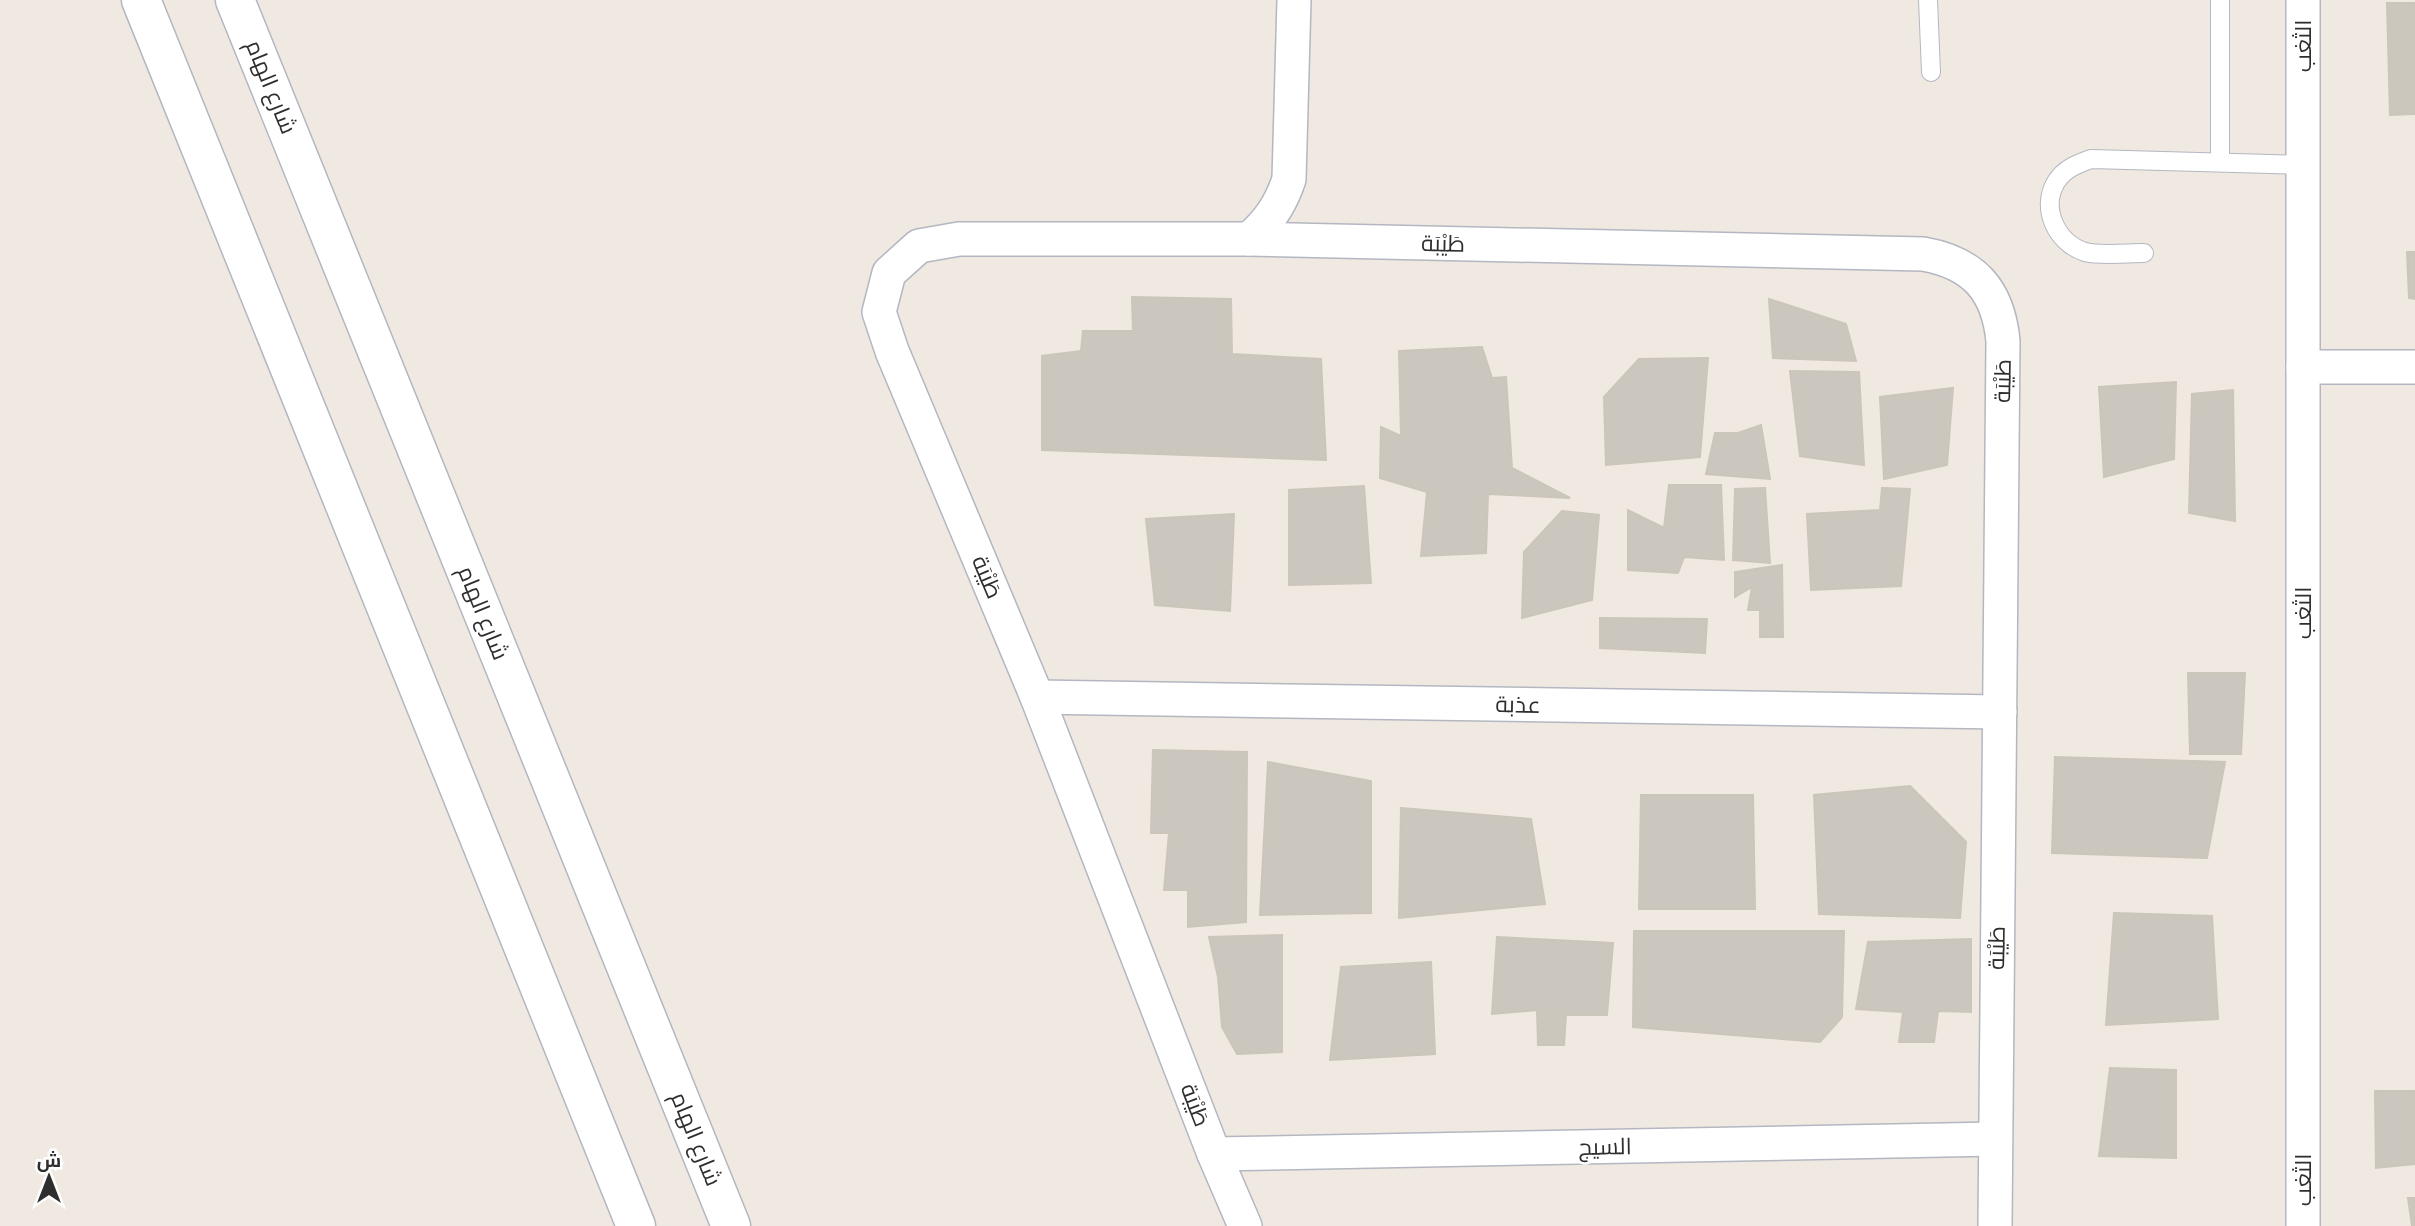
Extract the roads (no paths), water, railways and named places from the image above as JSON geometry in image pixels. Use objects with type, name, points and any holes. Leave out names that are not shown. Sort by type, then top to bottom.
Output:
[{"type":"street","points":[[141,0],[636,1226]]},
{"type":"street","name":"شارع الهام","points":[[235,0],[731,1226]]},
{"type":"street","points":[[1250,239],[1275,212],[1289,179],[1294,0]]},
{"type":"street","name":"الثغب","points":[[2303,0],[2303,1226]]},
{"type":"street","name":"طَيْبَة","points":[[1245,1226],[1214,1154],[1037,697],[892,351],[879,312],[889,273],[919,246],[959,239],[1250,239],[1923,254],[1944,258],[1964,267],[1981,281],[1993,299],[2001,319],[2003,341],[1995,1226]]},
{"type":"street","points":[[2303,367],[2415,367]]},
{"type":"street","name":"عذبة","points":[[1037,697],[2000,712]]},
{"type":"street","name":"السيج","points":[[1214,1154],[1995,1139]]},
{"type":"lane","points":[[1928,0],[1931,72]]},
{"type":"lane","points":[[2220,0],[2220,162]]},
{"type":"lane","points":[[2144,253],[2086,252],[2067,242],[2054,225],[2050,204],[2056,182],[2071,166],[2091,159],[2303,165]]}]
